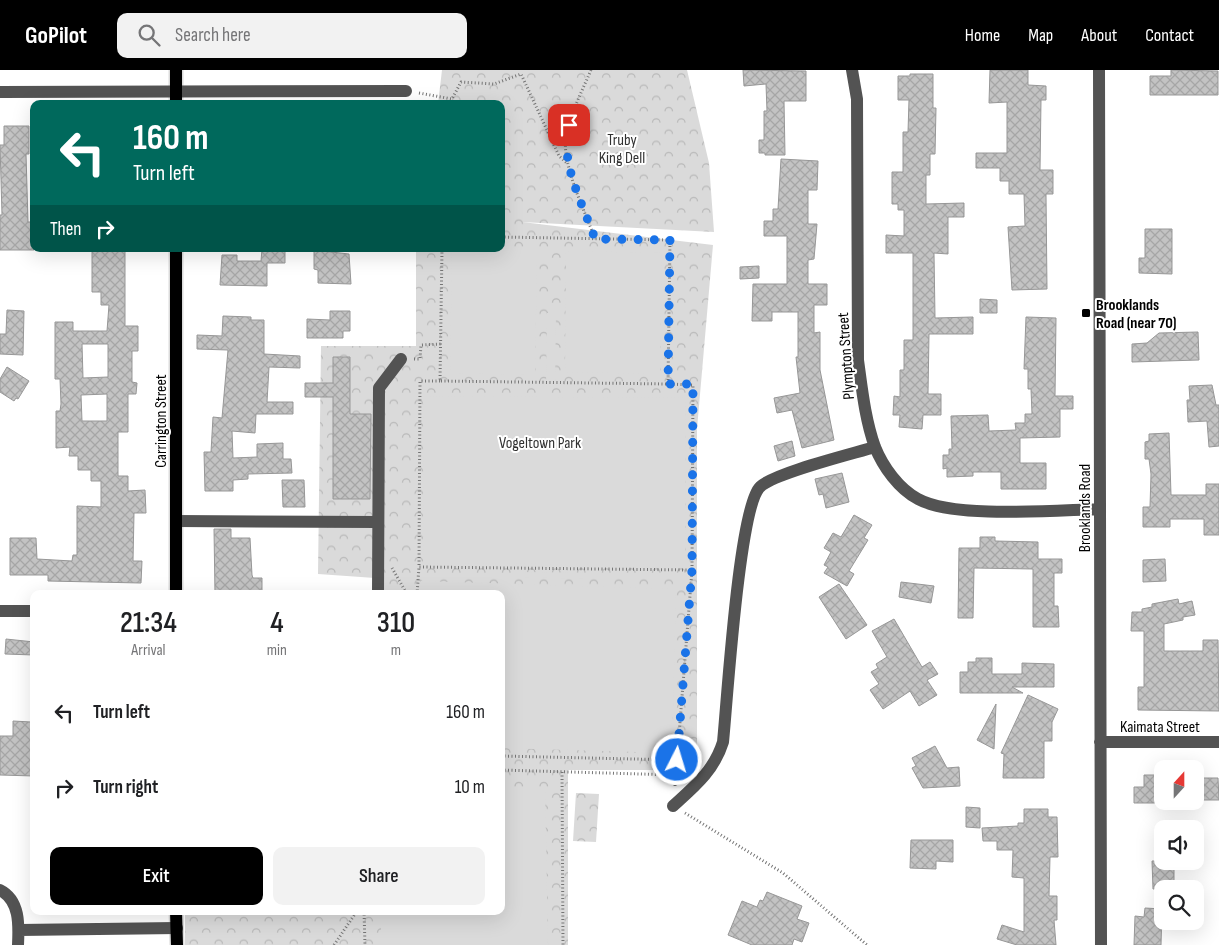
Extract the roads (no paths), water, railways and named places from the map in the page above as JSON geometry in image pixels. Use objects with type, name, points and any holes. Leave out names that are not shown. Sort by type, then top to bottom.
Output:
[{"type":"main road","points":[[176,70],[176,98]]},
{"type":"main road","name":"Carrington Street","points":[[176,252],[176,590]]},
{"type":"main road","points":[[176,915],[177,945]]},
{"type":"street","name":"Plympton Street","points":[[852,70],[856,99],[858,360],[863,403],[875,447],[886,468],[900,486],[918,499],[936,506],[976,510],[1100,509]]},
{"type":"street","name":"Brooklands Road","points":[[1099,70],[1101,945]]},
{"type":"street","points":[[0,92],[176,98],[406,91]]},
{"type":"street","points":[[378,590],[379,388],[401,359]]},
{"type":"street","points":[[673,806],[710,770],[718,758],[723,742],[735,612],[749,511],[760,487],[782,475],[875,447]]},
{"type":"street","points":[[176,521],[378,522]]},
{"type":"street","points":[[0,611],[30,611]]},
{"type":"street","name":"Kaimata Street","points":[[1100,742],[1219,742]]},
{"type":"street","points":[[0,890],[11,898],[17,911],[18,945]]},
{"type":"street","points":[[19,930],[176,928]]},
{"type":"place","name":"Brooklands Road (near 70)","points":[[1086,313]]},
{"type":"park label","name":"Truby King Dell","points":[[622,148]]},
{"type":"park label","name":"Vogeltown Park","points":[[540,442]]}]
